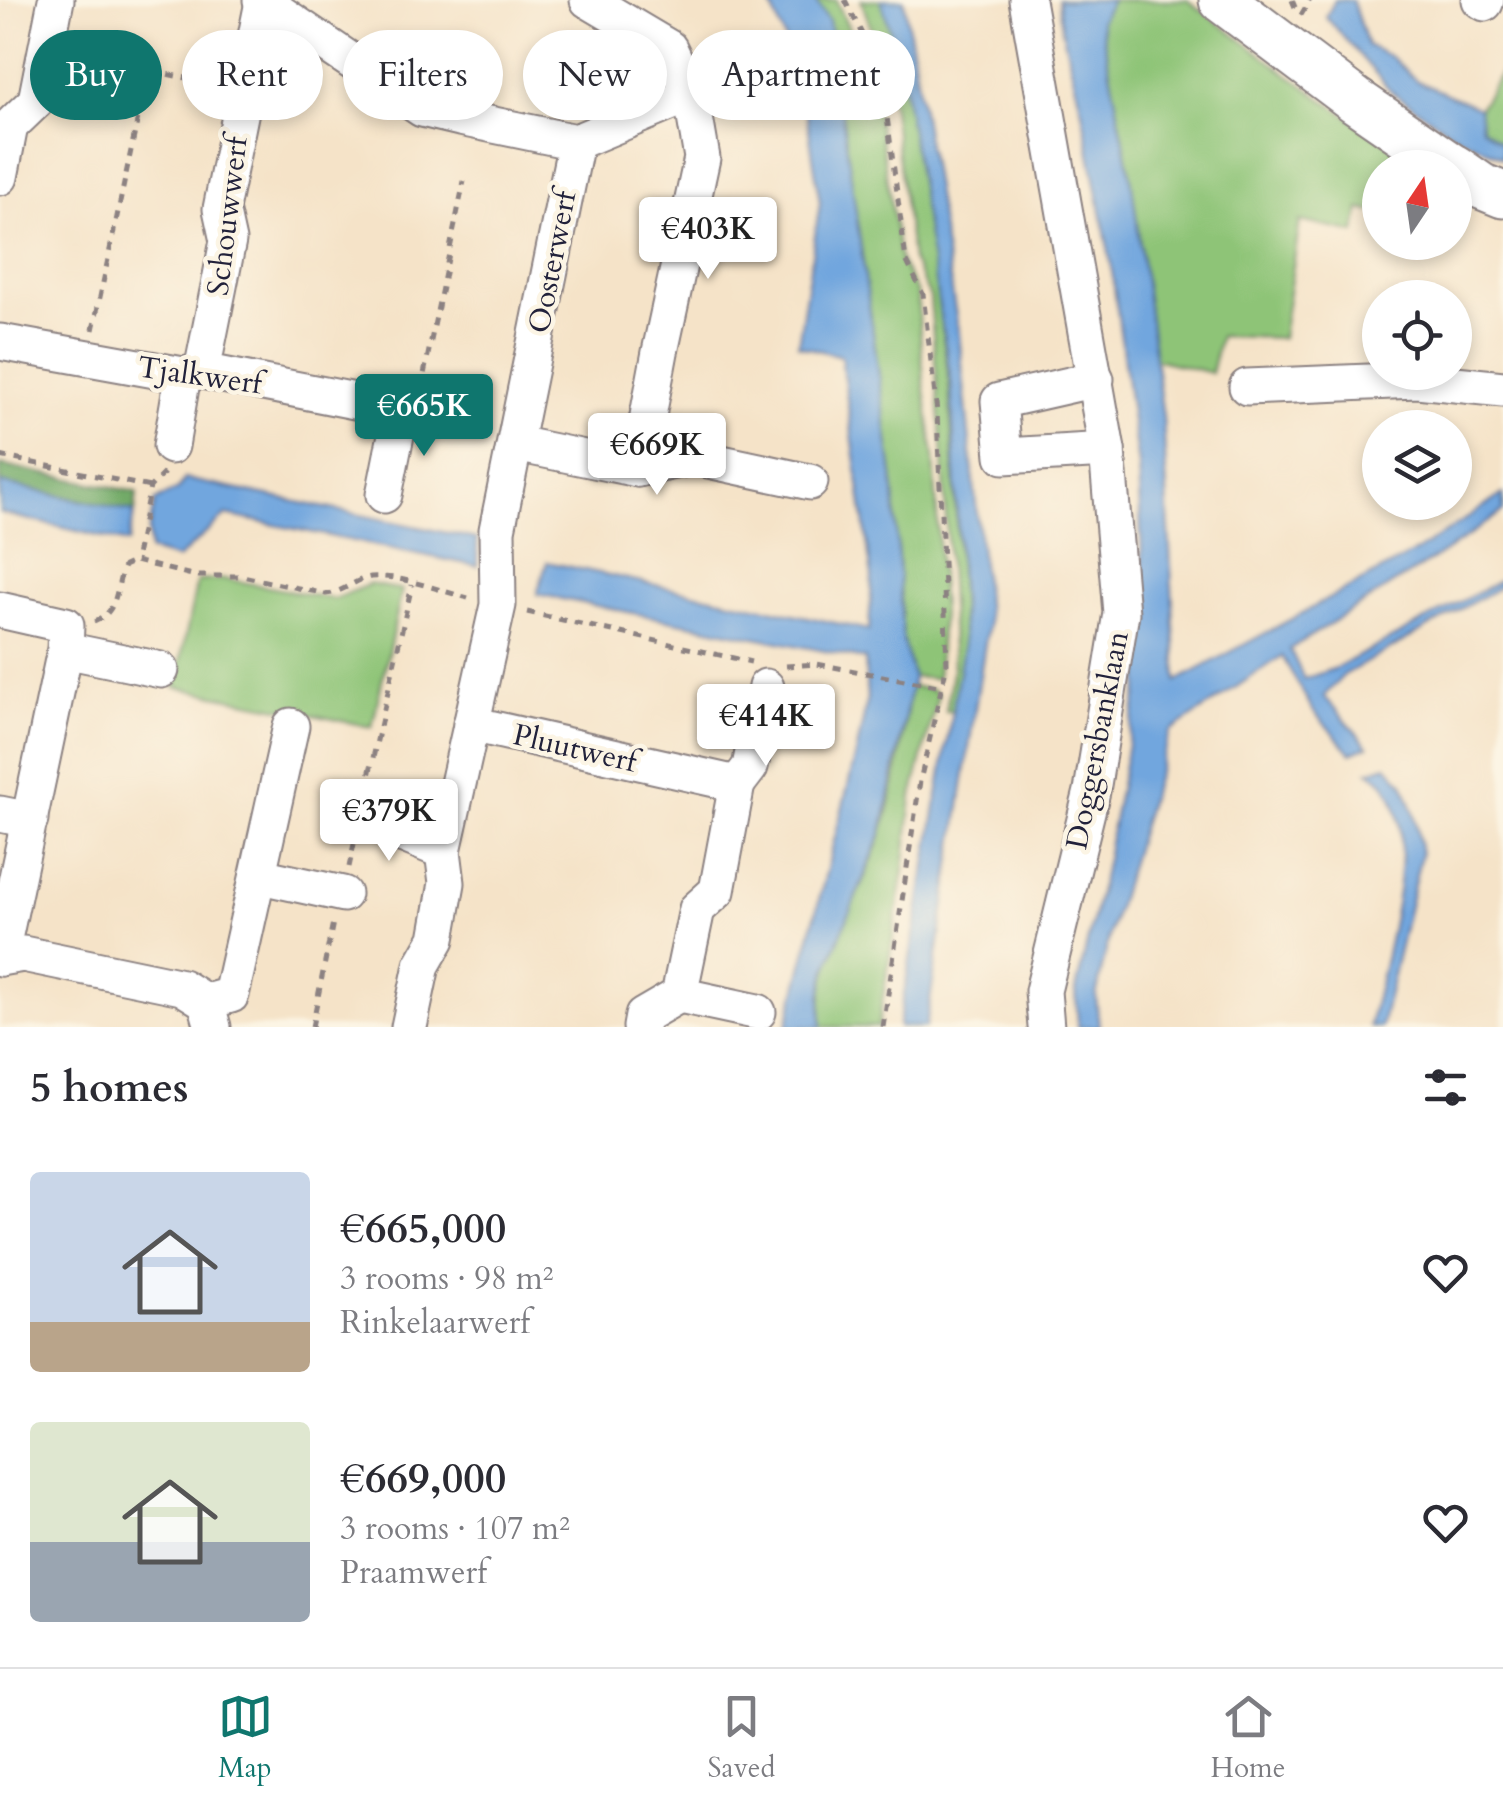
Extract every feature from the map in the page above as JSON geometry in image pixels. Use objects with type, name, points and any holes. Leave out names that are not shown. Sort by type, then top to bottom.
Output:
[{"type":"main road","points":[[1222,0],[1428,150]]},
{"type":"main road","points":[[1472,180],[1503,195]]},
{"type":"street","points":[[50,30],[56,0]]},
{"type":"street","points":[[588,0],[669,48],[687,87]]},
{"type":"street","name":"Doggersbanklaan","points":[[1028,0],[1107,450],[1121,612],[1092,791],[1043,991],[1046,1027]]},
{"type":"street","points":[[278,5],[422,110],[576,142],[687,95]]},
{"type":"street","name":"Schouwwerf","points":[[268,30],[278,5]]},
{"type":"street","points":[[0,177],[10,126],[30,107]]},
{"type":"street","name":"Schouwwerf","points":[[171,446],[228,240],[221,209],[239,120]]},
{"type":"street","points":[[638,469],[702,158],[695,120]]},
{"type":"street","name":"Oosterwerf","points":[[408,1027],[422,965],[437,938],[446,882],[443,851],[498,605],[498,530],[576,142]]},
{"type":"street","name":"Tjalkwerf","points":[[0,342],[400,410]]},
{"type":"street","points":[[1096,379],[999,400],[1004,456],[1107,450]]},
{"type":"street","points":[[1248,387],[1417,380],[1503,389]]},
{"type":"street","points":[[384,494],[400,410]]},
{"type":"street","points":[[516,444],[638,469],[694,457],[810,482]]},
{"type":"street","points":[[0,610],[65,638],[161,670]]},
{"type":"street","points":[[65,638],[15,817],[0,958],[22,954],[182,987],[209,1014],[231,995],[291,726]]},
{"type":"street","points":[[679,995],[698,909],[717,891],[738,784],[750,767],[763,672]]},
{"type":"street","name":"Pluutwerf","points":[[471,724],[738,784]]},
{"type":"street","points":[[360,817],[443,851]]},
{"type":"street","points":[[260,876],[341,894]]},
{"type":"street","points":[[640,1027],[643,1016],[679,995],[758,1012]]},
{"type":"path","points":[[845,0],[881,72],[906,260],[923,294],[937,412],[947,664],[920,781],[883,1027]]},
{"type":"path","points":[[1300,18],[1310,0]]},
{"type":"path","points":[[88,358],[138,120]]},
{"type":"path","points":[[400,410],[419,402],[464,180]]},
{"type":"path","points":[[135,561],[150,488],[164,474],[171,446]]},
{"type":"path","points":[[0,456],[150,488]]},
{"type":"path","points":[[65,638],[105,617],[114,607],[124,566],[135,561],[196,576],[242,576],[326,594],[338,593],[365,578],[384,576],[763,672],[818,664],[944,687]]},
{"type":"path","points":[[312,1027],[412,584]]},
{"type":"green space","points":[[815,0],[836,0],[850,30],[830,30]]},
{"type":"green space","points":[[861,0],[897,0],[901,30],[872,30]]},
{"type":"green space","points":[[1112,0],[1187,0],[1398,150],[1362,150],[1362,209],[1356,233],[1300,221],[1282,338],[1220,336],[1211,373],[1155,359],[1131,178],[1100,20]]},
{"type":"green space","points":[[1503,70],[1503,144],[1481,127],[1479,108]]},
{"type":"green space","points":[[843,120],[878,120],[900,261],[917,293],[934,456],[942,614],[937,679],[913,677],[903,641],[893,475]]},
{"type":"green space","points":[[893,120],[913,120],[949,381],[965,687],[957,711],[946,711],[953,666],[943,457],[930,297],[912,260]]},
{"type":"green space","points":[[0,465],[137,492],[135,512],[0,483]]},
{"type":"green space","points":[[226,579],[334,599],[370,584],[402,590],[372,727],[175,687],[197,581]]},
{"type":"green space","points":[[911,686],[933,690],[938,695],[912,797],[878,1027],[822,1027],[825,976],[883,830]]},
{"type":"water","points":[[769,0],[815,0],[830,30],[781,30]]},
{"type":"water","points":[[881,0],[904,0],[909,30],[890,30]]},
{"type":"water","points":[[1058,0],[1112,0],[1100,21],[1131,178],[1163,417],[1177,681],[1417,551],[1464,520],[1472,520],[1472,515],[1503,494],[1503,511],[1290,649],[1304,679],[1336,668],[1503,579],[1503,585],[1344,675],[1324,696],[1368,746],[1351,753],[1314,712],[1282,656],[1170,732],[1110,932],[1096,996],[1099,1027],[1078,1027],[1076,990],[1139,687],[1144,605],[1138,466],[1111,264],[1082,111]]},
{"type":"water","points":[[1335,0],[1352,0],[1367,45],[1391,57],[1417,81],[1479,108],[1481,127],[1503,144],[1503,158],[1455,135],[1392,92],[1326,17]]},
{"type":"water","points":[[915,67],[959,334],[988,624],[926,1027],[899,1027],[963,648],[951,381],[909,120],[915,120]]},
{"type":"water","points":[[807,120],[843,120],[893,475],[903,641],[913,677],[882,832],[826,971],[821,997],[822,1027],[787,1027],[856,754],[867,701],[865,659],[537,594],[547,562],[869,630],[872,577],[841,356],[798,345],[820,203]]},
{"type":"water","points":[[185,479],[477,539],[477,566],[226,515],[177,559],[150,551],[148,533],[155,501],[178,489]]},
{"type":"water","points":[[0,483],[135,512],[128,543],[0,513]]},
{"type":"water","points":[[1387,765],[1403,783],[1414,813],[1421,854],[1381,1027],[1369,1027],[1390,939],[1400,871],[1397,811],[1387,787],[1369,771]]}]
